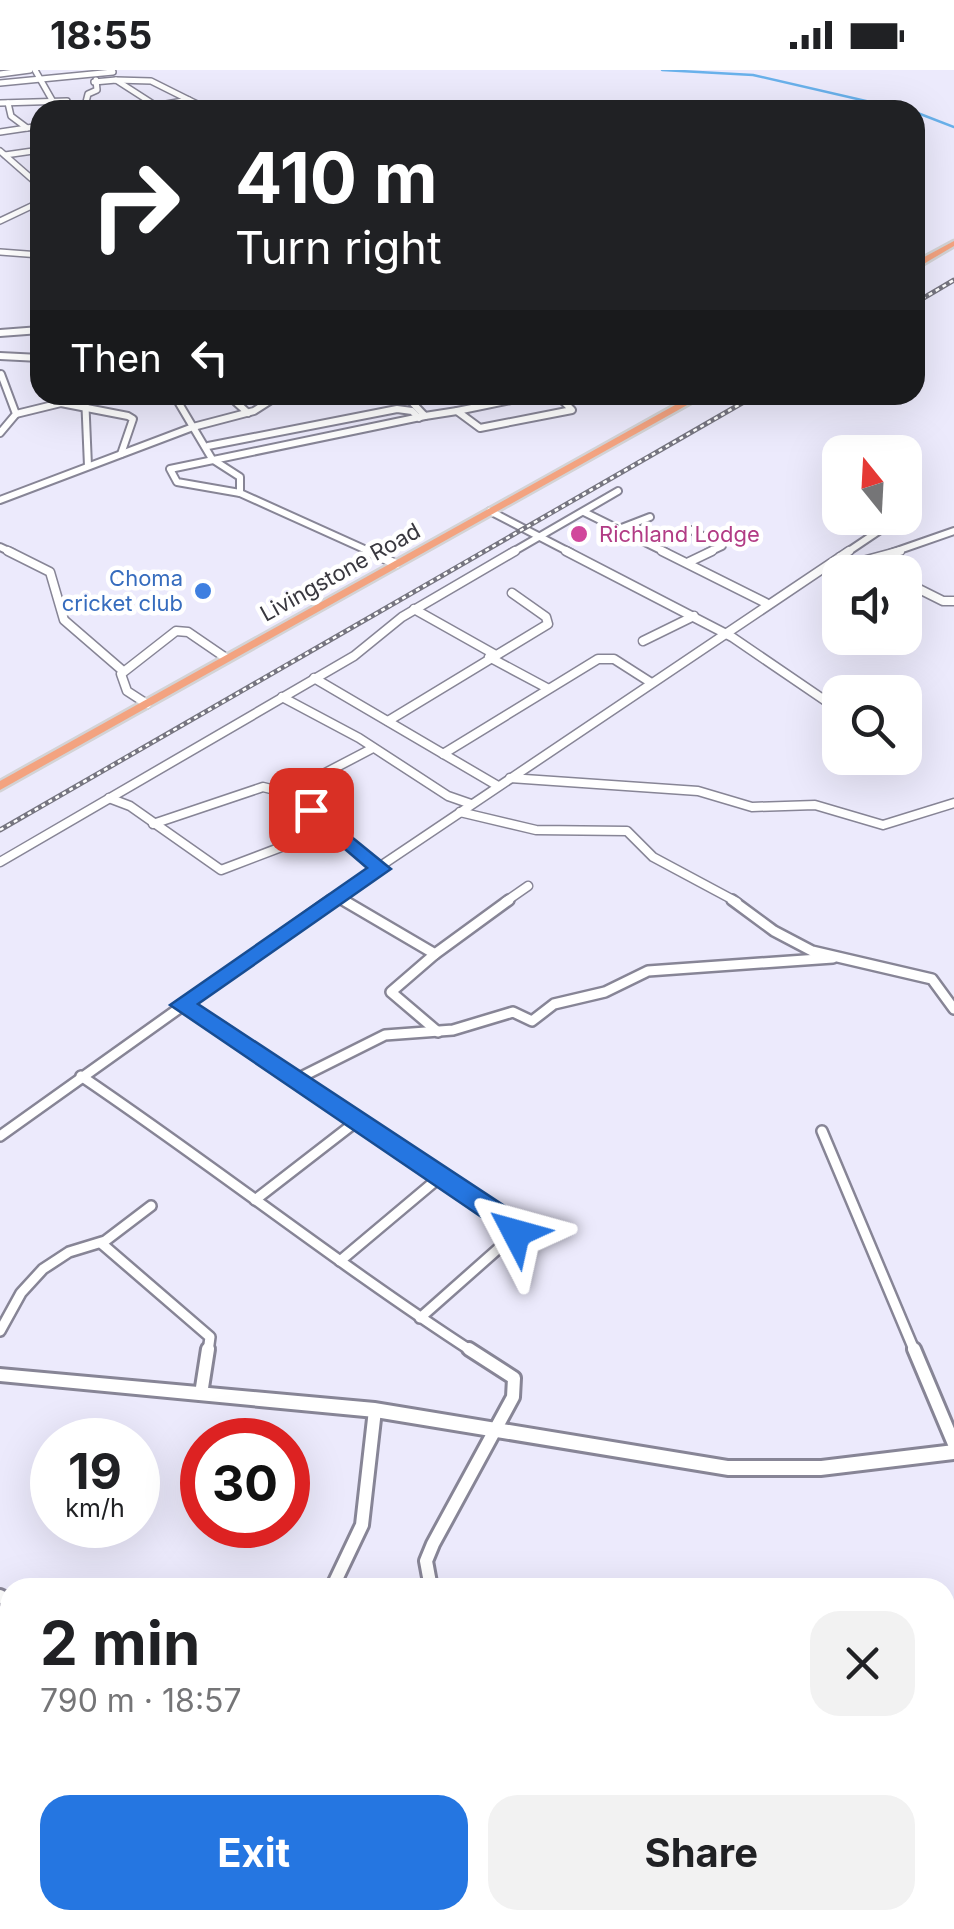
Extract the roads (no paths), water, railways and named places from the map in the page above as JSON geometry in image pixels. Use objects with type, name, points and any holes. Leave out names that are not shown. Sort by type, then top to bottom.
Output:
[{"type":"highway","points":[[925,260],[954,243]]},
{"type":"highway","name":"Livingstone Road","points":[[0,786],[682,405]]},
{"type":"street","points":[[0,74],[32,70],[54,100],[89,93],[97,90],[94,82],[118,78],[151,81],[190,100]]},
{"type":"street","points":[[0,83],[111,71],[148,100]]},
{"type":"street","points":[[87,100],[89,93]]},
{"type":"street","points":[[0,104],[30,102]]},
{"type":"street","points":[[8,103],[11,116],[27,128]]},
{"type":"street","points":[[0,132],[30,128]]},
{"type":"street","points":[[3,153],[30,151]]},
{"type":"street","points":[[3,153],[30,177]]},
{"type":"street","points":[[0,162],[12,161]]},
{"type":"street","points":[[0,221],[30,207]]},
{"type":"street","points":[[19,213],[30,212]]},
{"type":"street","points":[[0,252],[30,255]]},
{"type":"street","points":[[0,334],[30,331]]},
{"type":"street","points":[[0,356],[30,358]]},
{"type":"street","points":[[1,374],[16,414]]},
{"type":"street","points":[[0,406],[10,404]]},
{"type":"street","points":[[0,433],[16,414],[43,405]]},
{"type":"street","points":[[73,405],[133,419],[121,454]]},
{"type":"street","points":[[180,405],[194,434],[208,446],[215,462],[240,477],[240,492]]},
{"type":"street","points":[[239,405],[248,414]]},
{"type":"street","points":[[0,500],[193,426],[248,414],[261,405]]},
{"type":"street","points":[[412,405],[422,417]]},
{"type":"street","points":[[396,564],[240,492],[176,482],[170,470],[486,405]]},
{"type":"street","points":[[456,411],[480,428],[573,409],[568,405]]},
{"type":"street","points":[[85,406],[88,466]]},
{"type":"street","points":[[208,446],[397,409],[412,410],[422,417]]},
{"type":"street","points":[[0,862],[354,656],[414,609],[618,491]]},
{"type":"street","points":[[490,511],[724,632],[822,699]]},
{"type":"street","points":[[584,512],[766,603]]},
{"type":"street","points":[[619,529],[650,517]]},
{"type":"street","points":[[688,562],[722,546],[691,530]]},
{"type":"street","points":[[885,555],[933,542],[954,530]]},
{"type":"street","points":[[843,555],[873,535]]},
{"type":"street","points":[[0,547],[50,572],[51,596],[66,625],[90,650],[123,671]]},
{"type":"street","points":[[0,1136],[460,812],[822,568]]},
{"type":"street","points":[[922,591],[942,601],[954,601]]},
{"type":"street","points":[[388,722],[549,622],[512,593]]},
{"type":"street","points":[[414,609],[547,688]]},
{"type":"street","points":[[643,641],[694,616]]},
{"type":"street","points":[[147,704],[127,691],[120,678],[123,671],[180,630],[226,658]]},
{"type":"street","points":[[443,754],[486,731],[547,688],[606,658],[650,682]]},
{"type":"street","points":[[314,678],[498,786]]},
{"type":"street","points":[[282,698],[374,748],[448,796],[472,804]]},
{"type":"street","points":[[287,793],[374,748]]},
{"type":"street","points":[[510,778],[680,789],[752,806],[816,806],[882,825],[954,803]]},
{"type":"street","points":[[153,824],[263,787],[287,793],[334,827],[380,869]]},
{"type":"street","points":[[109,798],[130,806],[221,870],[334,827]]},
{"type":"street","points":[[460,812],[564,833],[606,828],[627,831],[653,857],[744,906],[774,931],[833,958],[932,979],[943,988],[954,1010]]},
{"type":"street","points":[[438,1032],[392,992],[435,954],[528,886]]},
{"type":"street","points":[[338,897],[435,954]]},
{"type":"street","points":[[295,1080],[384,1035],[438,1032],[514,1012],[532,1021],[554,1004],[605,992],[648,971],[833,958]]},
{"type":"street","points":[[182,1005],[224,1028],[517,1230],[420,1318]]},
{"type":"street","points":[[82,1076],[204,1159],[420,1318],[514,1378],[516,1389],[433,1544],[426,1561],[429,1578]]},
{"type":"street","points":[[255,1200],[357,1121]]},
{"type":"street","points":[[822,1132],[954,1444]]},
{"type":"street","points":[[340,1261],[440,1177]]},
{"type":"street","points":[[0,1332],[21,1294],[43,1269],[69,1252],[101,1243],[151,1206]]},
{"type":"street","points":[[101,1243],[210,1337],[201,1394]]},
{"type":"street","points":[[0,1375],[375,1410],[728,1468],[821,1468],[954,1452]]},
{"type":"street","points":[[338,1578],[358,1544],[368,1498],[375,1410]]},
{"type":"waterway","points":[[662,70],[753,75],[862,100]]},
{"type":"waterway","points":[[925,116],[954,127]]},
{"type":"railway","points":[[925,297],[954,280]]},
{"type":"railway","points":[[0,830],[739,405]]},
{"type":"place","name":"Richland Lodge","points":[[579,534]]},
{"type":"place","name":"Choma cricket club","points":[[203,591]]}]
